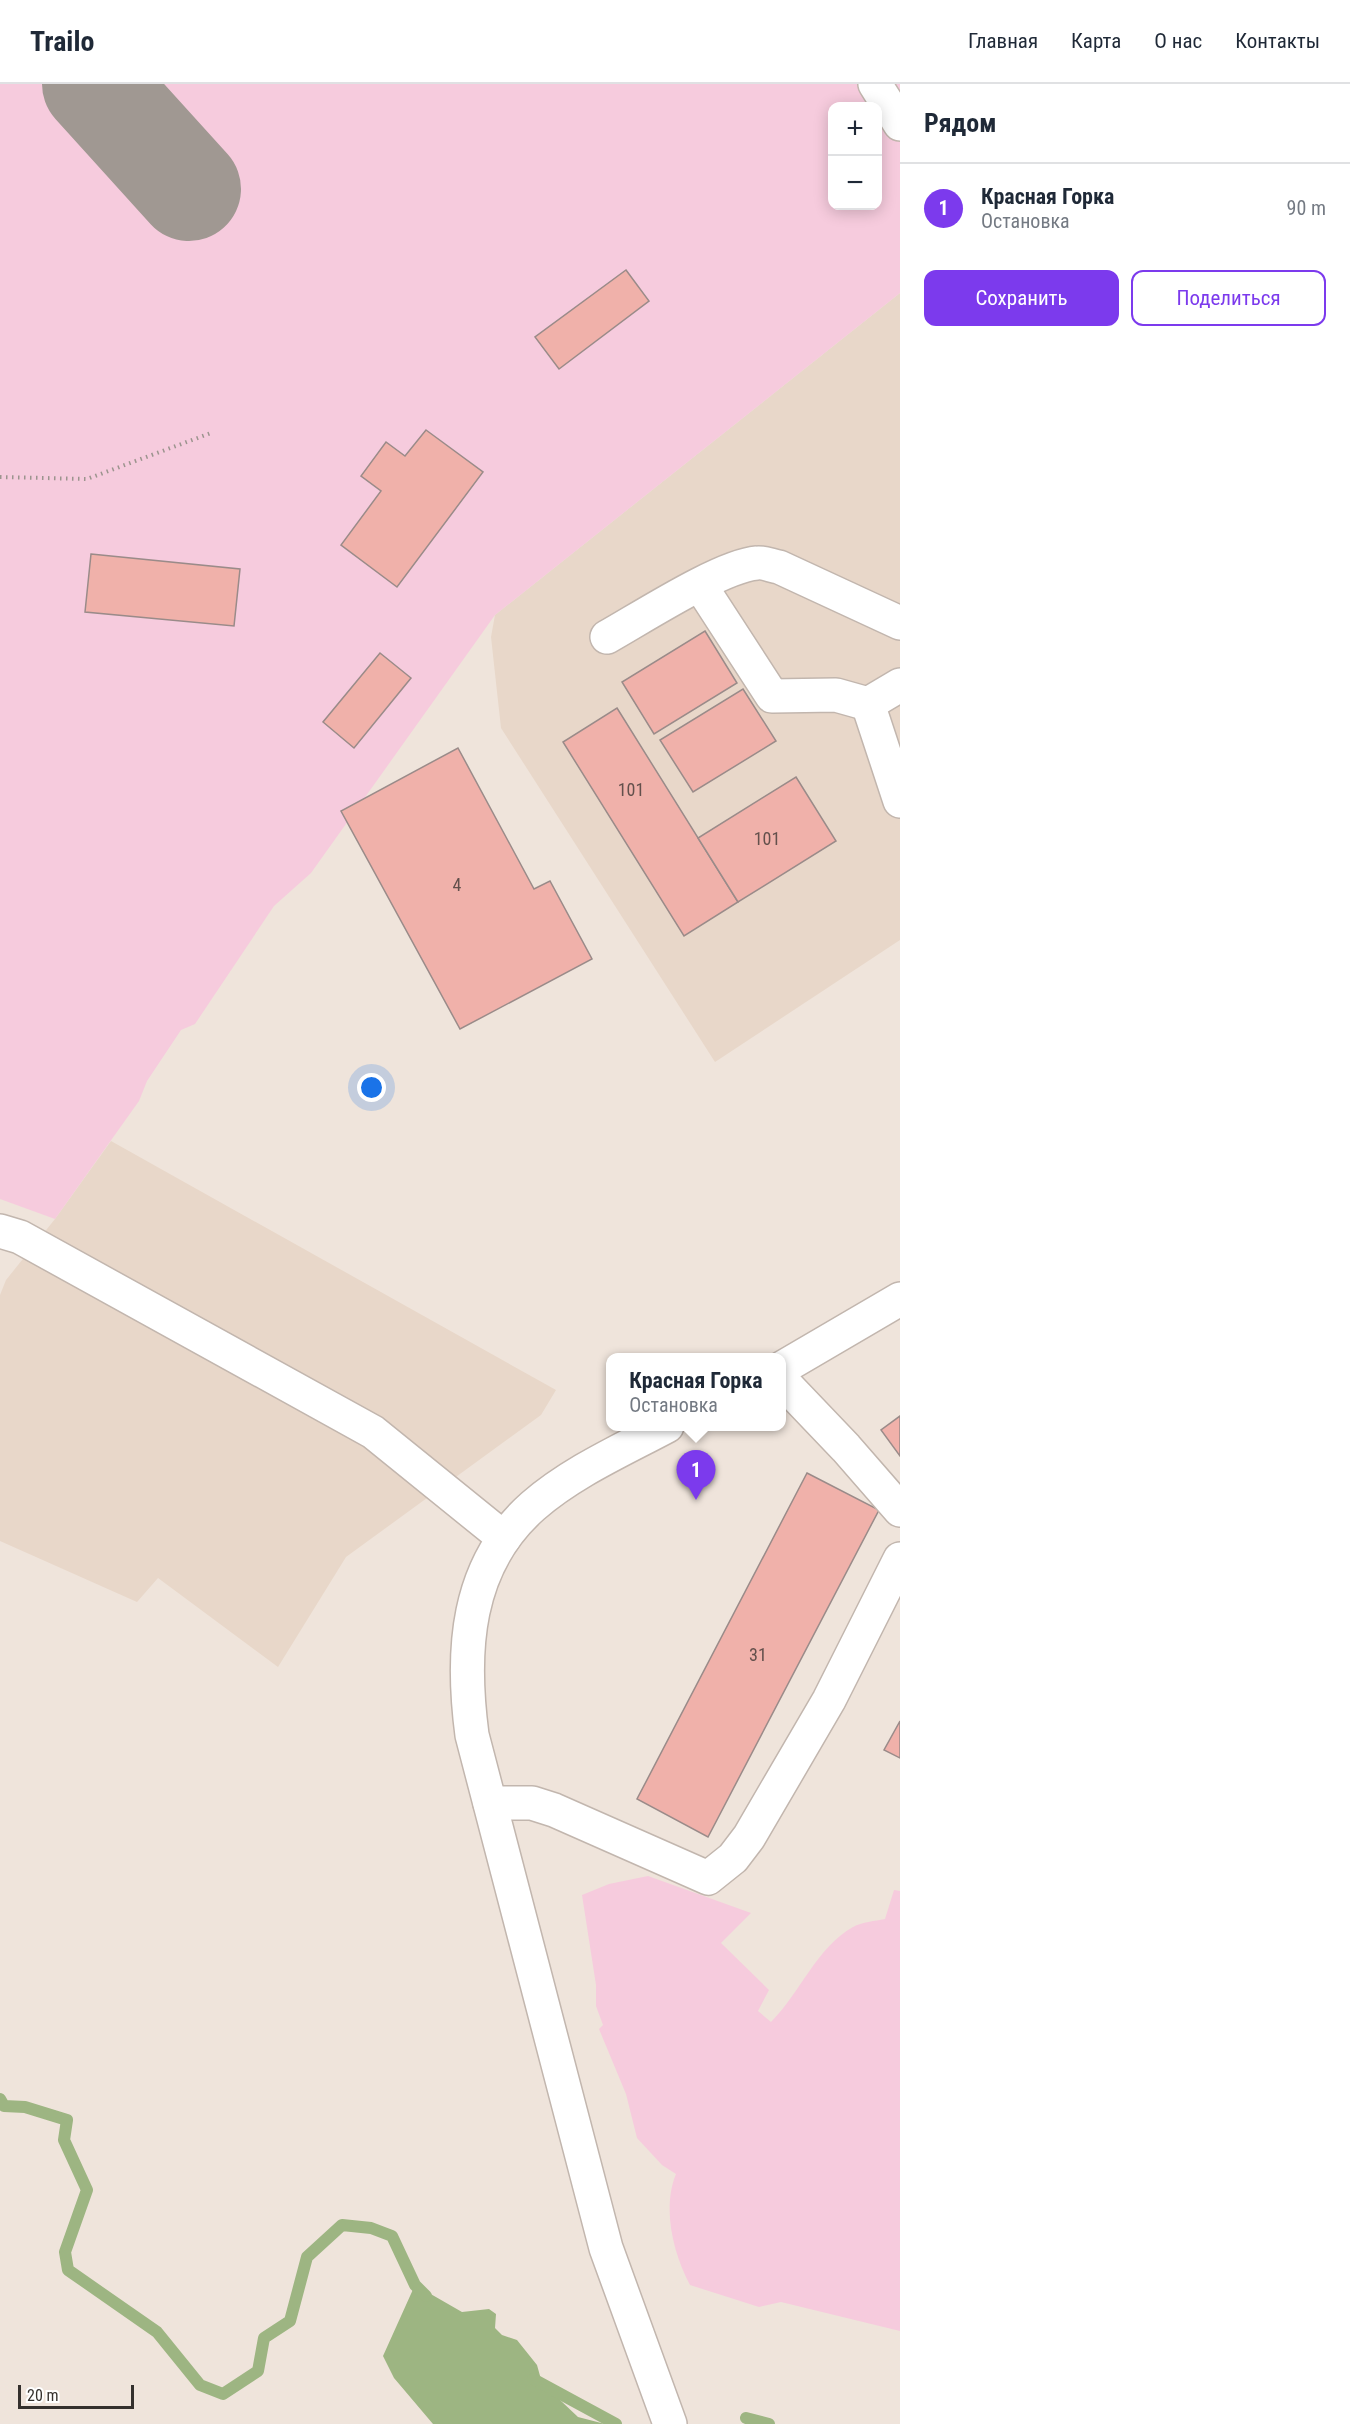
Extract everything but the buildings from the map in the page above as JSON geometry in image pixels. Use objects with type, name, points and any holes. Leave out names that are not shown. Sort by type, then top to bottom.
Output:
[{"type":"street","points":[[875,84],[900,124]]},
{"type":"street","points":[[607,637],[700,585],[737,568],[758,563],[779,567],[900,623]]},
{"type":"street","points":[[700,585],[772,696],[836,694],[867,704],[900,685]]},
{"type":"street","points":[[867,704],[900,801]]},
{"type":"street","points":[[0,1231],[20,1237],[373,1432],[504,1538]]},
{"type":"street","points":[[786,1366],[900,1299]]},
{"type":"street","points":[[786,1385],[846,1448],[900,1510]]},
{"type":"street","points":[[657,1431],[601,1460],[563,1484],[532,1506],[504,1538],[486,1571],[474,1604],[466,1649],[466,1689],[472,1735],[606,2248],[670,2424]]},
{"type":"street","points":[[490,1803],[532,1803],[554,1810],[708,1878],[733,1858],[749,1837],[829,1700],[900,1559]]},
{"type":"path","points":[[0,477],[87,479],[211,432]]},
{"type":"shaded area","points":[[0,84],[900,84],[900,293],[495,615],[311,873],[274,906],[195,1024],[181,1030],[147,1081],[139,1101],[55,1219],[0,1199]]},
{"type":"shaded area","points":[[900,293],[900,940],[715,1062],[501,728],[491,637],[495,615]]},
{"type":"shaded area","points":[[111,1141],[556,1390],[541,1415],[346,1557],[278,1667],[158,1578],[137,1602],[0,1541],[0,1295],[6,1280],[55,1219]]},
{"type":"shaded area","points":[[648,1876],[751,1913],[721,1943],[769,1990],[758,2011],[771,2022],[829,1946],[853,1927],[885,1919],[894,1890],[900,1891],[900,2331],[781,2302],[759,2307],[690,2285],[674,2245],[671,2230],[670,2201],[676,2174],[662,2165],[637,2138],[626,2094],[599,2029],[603,2025],[596,2006],[596,1985],[582,1895],[609,1884]]},
{"type":"shaded area","points":[[415,2285],[462,2312],[489,2309],[496,2314],[495,2328],[502,2335],[517,2340],[537,2365],[542,2383],[578,2417],[605,2424],[433,2424],[394,2378],[383,2356]]},
{"type":"waterway","points":[[0,2099],[4,2106],[25,2107],[67,2120],[64,2140],[87,2190],[65,2252],[68,2270],[157,2332],[200,2385],[223,2394],[258,2371],[264,2338],[290,2321],[307,2257],[342,2225],[371,2228],[392,2236],[415,2285],[426,2296]]},
{"type":"waterway","points":[[533,2379],[616,2424]]},
{"type":"waterway","points":[[746,2418],[769,2424]]},
{"type":"taxiway","points":[[94,84],[189,189]]},
{"type":"place","name":"Красная Горка","points":[[696,1500]]}]
